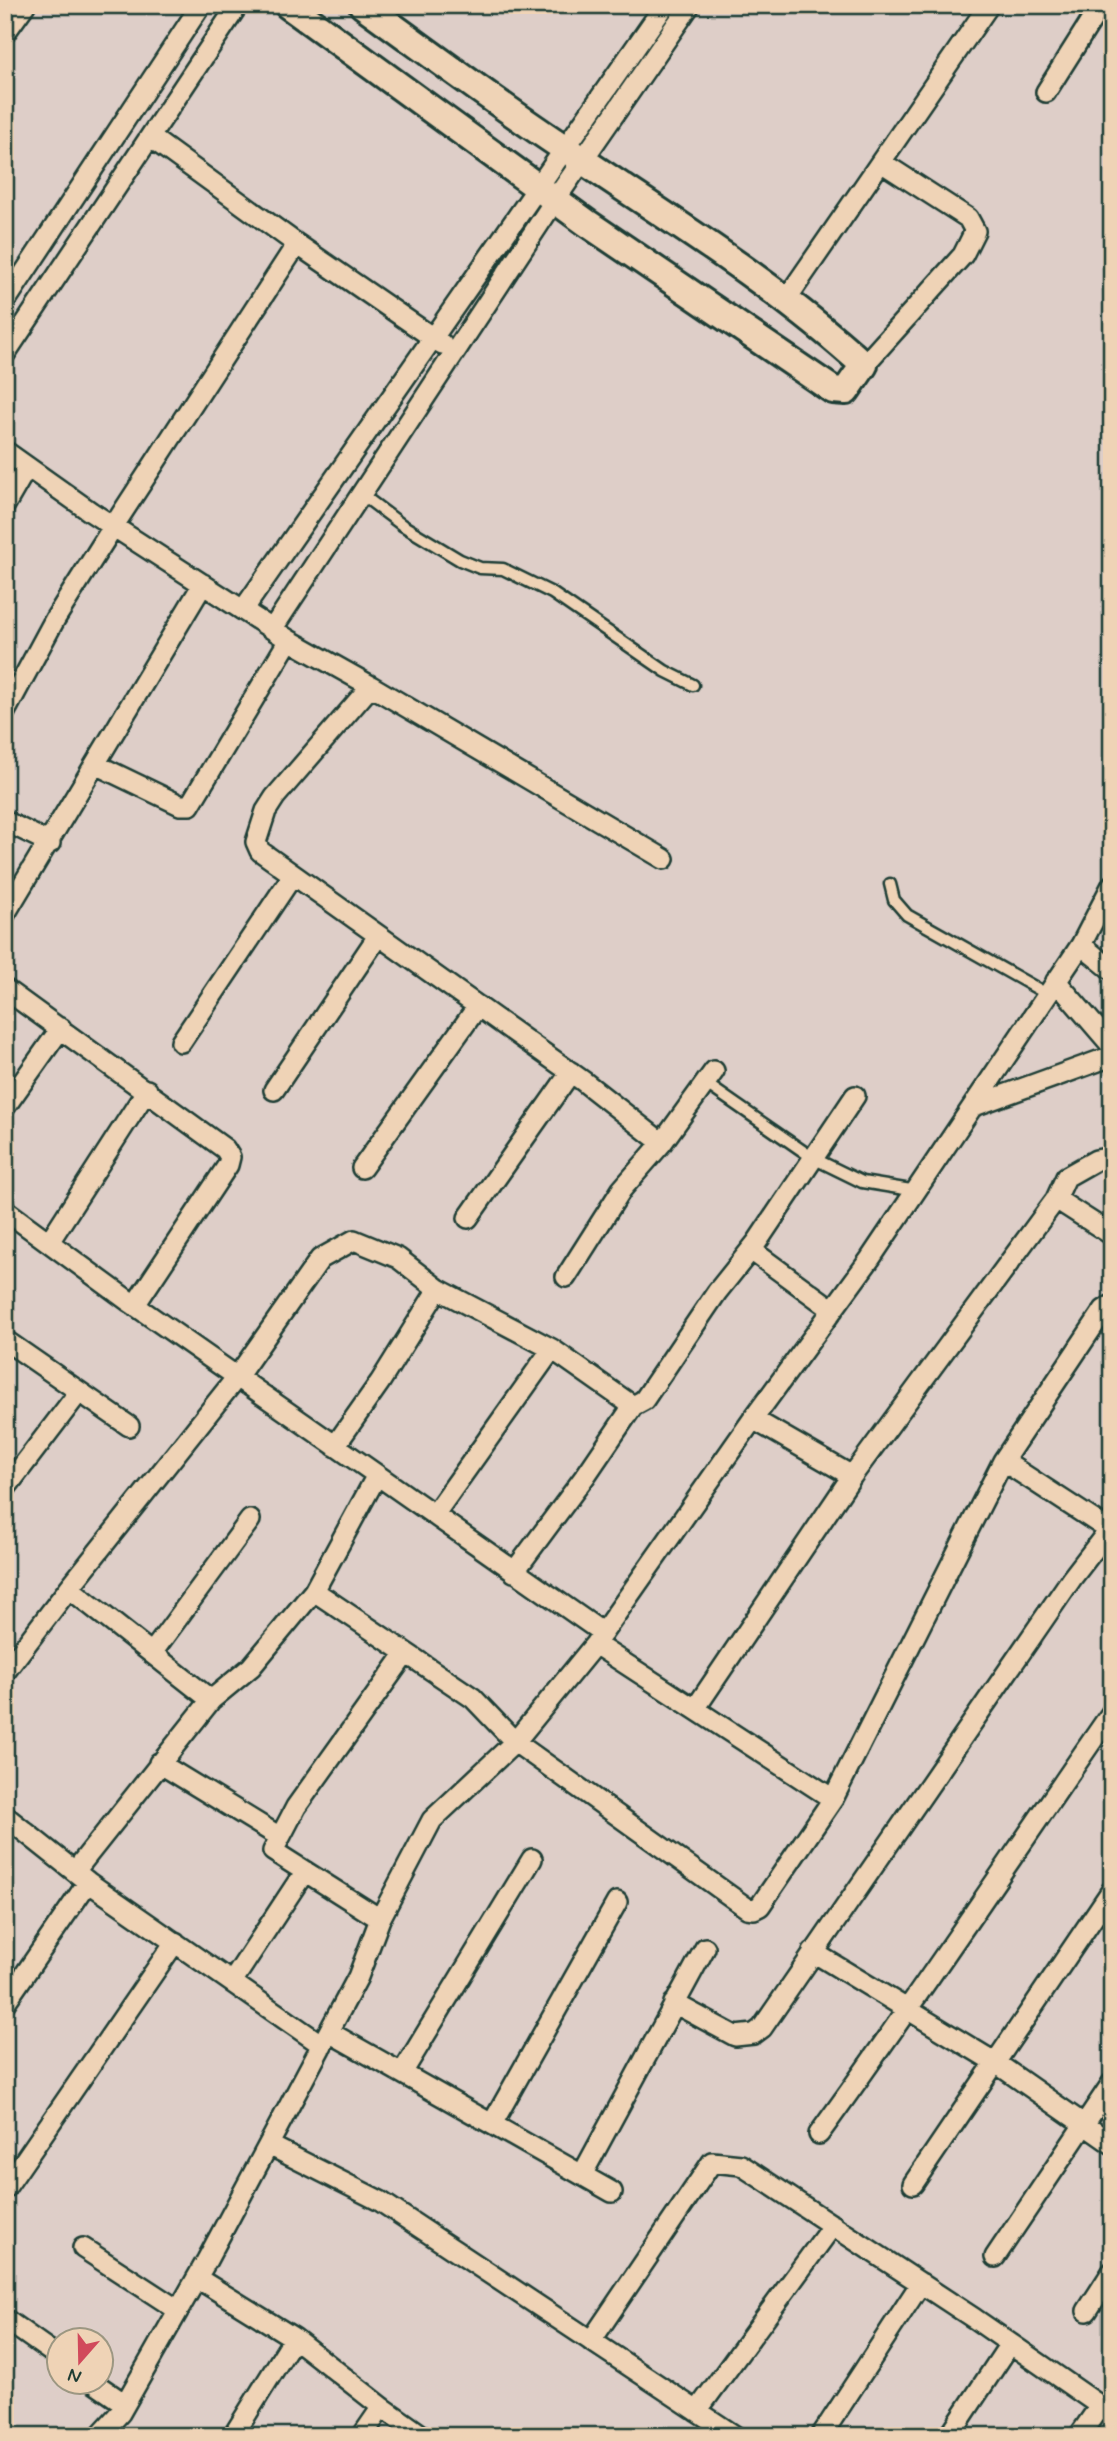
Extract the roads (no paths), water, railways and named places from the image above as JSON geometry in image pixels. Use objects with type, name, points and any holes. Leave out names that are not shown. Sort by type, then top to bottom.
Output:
[{"type":"street","points":[[5,33],[25,5]]},
{"type":"street","points":[[5,302],[201,5]]},
{"type":"street","points":[[5,354],[237,5]]},
{"type":"street","points":[[288,5],[547,194],[833,390],[846,391],[864,365],[963,255],[975,231],[968,218],[881,162]]},
{"type":"street","points":[[363,5],[574,155],[715,250],[832,336],[864,365]]},
{"type":"street","points":[[243,610],[433,338],[547,194],[690,5]]},
{"type":"street","points":[[785,301],[989,5]]},
{"type":"street","points":[[1046,92],[1101,5]]},
{"type":"street","points":[[574,155],[663,6]]},
{"type":"street","points":[[150,137],[297,244],[455,352]]},
{"type":"street","points":[[97,765],[180,805],[190,805],[281,634],[361,494],[455,352],[547,194]]},
{"type":"street","points":[[5,712],[55,619],[297,244]]},
{"type":"street","points":[[5,451],[113,527],[281,634],[664,859]]},
{"type":"street","points":[[5,505],[27,467]]},
{"type":"street","points":[[5,914],[204,584]]},
{"type":"street","points":[[372,686],[265,811],[256,842],[260,851],[571,1072],[662,1143]]},
{"type":"street","points":[[5,821],[50,843]]},
{"type":"street","points":[[181,1042],[293,875]]},
{"type":"street","points":[[99,2436],[125,2404],[197,2278],[358,1977],[380,1919],[432,1819],[515,1742],[599,1638],[917,1191],[1081,945],[1112,885]]},
{"type":"street","points":[[274,1090],[378,936]]},
{"type":"street","points":[[1081,945],[1112,970]]},
{"type":"street","points":[[1051,988],[1112,1046]]},
{"type":"street","points":[[5,989],[147,1090],[225,1149],[230,1157],[228,1165],[135,1305]]},
{"type":"street","points":[[362,1168],[478,1006]]},
{"type":"street","points":[[5,1107],[61,1028]]},
{"type":"street","points":[[974,1106],[1112,1056]]},
{"type":"street","points":[[468,1219],[571,1072]]},
{"type":"street","points":[[566,1277],[622,1189],[662,1143],[710,1077]]},
{"type":"street","points":[[49,1242],[147,1090]]},
{"type":"street","points":[[514,1572],[633,1406],[644,1400],[717,1292],[751,1250],[855,1096]]},
{"type":"street","points":[[695,1709],[852,1476],[1056,1199],[1066,1177],[1096,1160],[1112,1157]]},
{"type":"street","points":[[1056,1199],[1112,1235]]},
{"type":"street","points":[[5,1210],[514,1572],[695,1709],[833,1799]]},
{"type":"street","points":[[5,1672],[69,1587],[237,1377],[320,1259],[354,1240],[398,1258],[438,1289],[552,1349],[633,1406]]},
{"type":"street","points":[[751,1250],[833,1310]]},
{"type":"street","points":[[335,1446],[380,1382],[438,1289]]},
{"type":"street","points":[[314,1591],[473,1698],[515,1742],[747,1908],[754,1909],[760,1906],[833,1799],[1003,1461],[1104,1310],[1112,1305]]},
{"type":"street","points":[[5,1340],[129,1426]]},
{"type":"street","points":[[435,1515],[552,1349]]},
{"type":"street","points":[[5,1489],[79,1392]]},
{"type":"street","points":[[753,1419],[852,1476]]},
{"type":"street","points":[[674,2003],[735,2036],[754,2034],[762,2028],[1072,1578],[1110,1531],[1003,1461]]},
{"type":"street","points":[[5,2003],[81,1877],[159,1763],[211,1700],[251,1667],[314,1591],[377,1475]]},
{"type":"street","points":[[152,1653],[250,1520]]},
{"type":"street","points":[[69,1587],[211,1700]]},
{"type":"street","points":[[380,1919],[273,1851],[296,1807],[406,1653]]},
{"type":"street","points":[[819,2134],[909,2010],[1112,1712]]},
{"type":"street","points":[[159,1763],[280,1837]]},
{"type":"street","points":[[5,1816],[81,1877],[232,1982],[325,2038],[402,2073],[612,2192]]},
{"type":"street","points":[[402,2073],[532,1859]]},
{"type":"street","points":[[232,1982],[305,1871]]},
{"type":"street","points":[[912,2184],[1112,1890]]},
{"type":"street","points":[[492,2124],[617,1902]]},
{"type":"street","points":[[5,2189],[175,1942]]},
{"type":"street","points":[[582,2175],[705,1948]]},
{"type":"street","points":[[813,1952],[996,2063],[1112,2144]]},
{"type":"street","points":[[995,2257],[1112,2083]]},
{"type":"street","points":[[269,2144],[380,2201],[735,2436]]},
{"type":"street","points":[[591,2341],[712,2162],[741,2165],[921,2283],[1106,2410],[1079,2436]]},
{"type":"street","points":[[697,2411],[833,2225]]},
{"type":"street","points":[[83,2248],[178,2310]]},
{"type":"street","points":[[1087,2311],[1112,2272]]},
{"type":"street","points":[[197,2278],[294,2338],[423,2436]]},
{"type":"street","points":[[821,2436],[921,2283]]},
{"type":"street","points":[[5,2319],[46,2348]]},
{"type":"street","points":[[233,2436],[294,2338]]},
{"type":"street","points":[[948,2436],[1010,2344]]},
{"type":"street","points":[[113,2396],[125,2404]]},
{"type":"street","points":[[362,2436],[382,2407]]},
{"type":"lane","points":[[361,494],[402,525],[460,560],[480,568],[503,569],[552,593],[665,671],[693,685]]},
{"type":"lane","points":[[890,884],[894,900],[907,915],[1051,988]]},
{"type":"lane","points":[[710,1077],[814,1158],[862,1182],[917,1191]]}]
